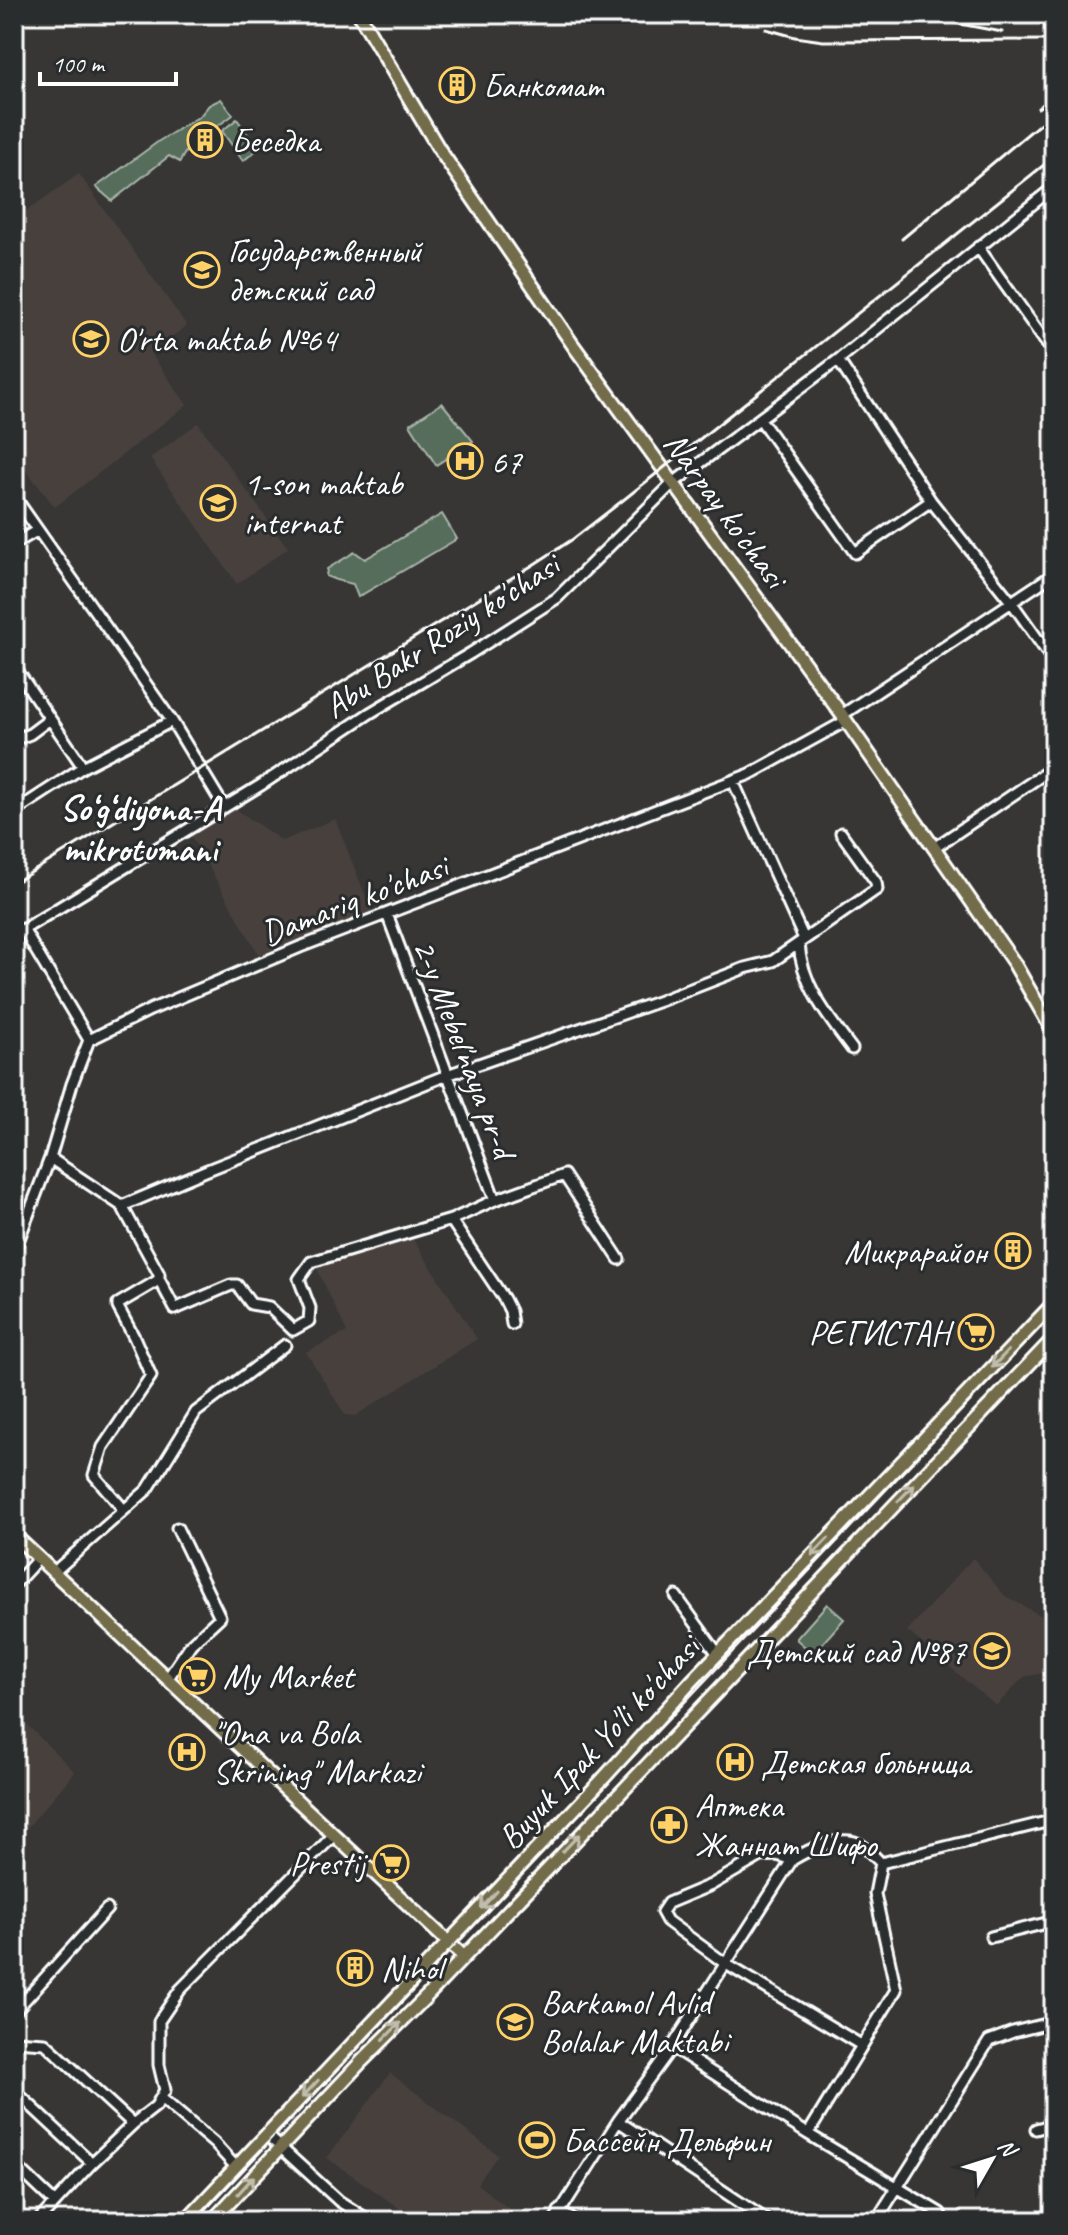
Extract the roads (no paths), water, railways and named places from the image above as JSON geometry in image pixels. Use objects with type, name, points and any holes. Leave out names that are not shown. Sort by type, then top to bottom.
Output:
[{"type":"main road","name":"Narpay ko'chasi","points":[[359,14],[439,149],[573,345],[844,718],[1014,963],[1054,1033]]},
{"type":"main road","name":"Buyuk Ipak Yo'li ko'chasi","points":[[185,2221],[718,1654],[1054,1303]]},
{"type":"main road","name":"Buyuk Ipak Yo'li ko'chasi","points":[[212,2221],[1054,1338]]},
{"type":"main road","points":[[14,1535],[463,1956]]},
{"type":"street","name":"Abu Bakr Roziy ko'chasi","points":[[19,932],[557,598],[672,484],[838,360],[978,247],[1053,192]]},
{"type":"street","points":[[978,247],[1054,354]]},
{"type":"street","points":[[838,360],[931,501],[1012,603],[1054,662]]},
{"type":"street","points":[[760,419],[855,553],[931,501]]},
{"type":"street","points":[[14,496],[172,721],[224,807]]},
{"type":"street","points":[[14,544],[38,530]]},
{"type":"street","name":"Damariq ko'chasi","points":[[89,1040],[150,1010],[259,964],[750,774],[844,718],[1054,574]]},
{"type":"street","points":[[16,673],[83,767]]},
{"type":"street","points":[[14,733],[22,737],[30,734],[50,719]]},
{"type":"street","points":[[14,812],[83,767],[172,721]]},
{"type":"street","points":[[934,848],[1054,767]]},
{"type":"street","points":[[733,781],[802,941],[800,959],[804,975],[821,1007],[852,1049]]},
{"type":"street","points":[[122,1206],[447,1075],[745,968],[773,961],[877,889],[876,882],[841,833]]},
{"type":"street","name":"2-y Mebel'naya pr-d","points":[[387,914],[495,1200]]},
{"type":"street","points":[[14,1252],[17,1235],[50,1158],[89,1040],[19,932]]},
{"type":"street","points":[[50,1158],[122,1206],[175,1309],[237,1285],[251,1304],[269,1307],[293,1330],[309,1321],[310,1308],[299,1279],[311,1262],[451,1220],[564,1175],[619,1259]]},
{"type":"street","points":[[451,1220],[504,1299],[512,1324]]},
{"type":"street","points":[[124,1510],[94,1475],[103,1447],[151,1376],[118,1304],[159,1279]]},
{"type":"street","points":[[54,1572],[148,1489],[196,1412],[285,1345]]},
{"type":"street","points":[[168,1678],[191,1644],[220,1617],[177,1528]]},
{"type":"street","points":[[14,1585],[39,1558]]},
{"type":"street","points":[[676,1596],[718,1654]]},
{"type":"street","points":[[881,1863],[1054,1820]]},
{"type":"street","points":[[38,2221],[92,2163],[161,2098],[165,2090],[159,2065],[159,2021],[180,1990],[334,1835]]},
{"type":"street","points":[[554,2221],[618,2121],[672,2047],[792,1860],[807,1850],[832,1842],[858,1843],[881,1863]]},
{"type":"street","points":[[792,1860],[777,1855],[761,1856],[711,1885],[668,1903],[662,1912],[667,1921],[726,1964],[861,2045]]},
{"type":"street","points":[[808,2134],[896,1990],[875,1894],[881,1863]]},
{"type":"street","points":[[14,2012],[107,1909]]},
{"type":"street","points":[[991,1937],[1054,1921]]},
{"type":"street","points":[[876,2221],[989,2041],[1054,2022]]},
{"type":"street","points":[[14,2041],[45,2043],[133,2124]]},
{"type":"street","points":[[672,2047],[808,2134],[898,2186],[940,2213],[943,2221]]},
{"type":"street","points":[[14,2090],[92,2163]]},
{"type":"street","points":[[161,2098],[214,2143],[236,2167]]},
{"type":"street","points":[[618,2121],[768,2221]]},
{"type":"street","points":[[1036,2129],[1054,2124]]},
{"type":"street","points":[[267,2135],[339,2201],[370,2221]]},
{"type":"street","points":[[14,2164],[55,2203]]},
{"type":"street","points":[[559,2211],[575,2221]]},
{"type":"street","points":[[1042,2221],[1054,2218]]},
{"type":"tram line","points":[[193,2221],[1054,1313]]},
{"type":"railway","points":[[924,14],[934,19],[1002,32]]},
{"type":"railway","points":[[766,29],[823,41],[1054,40]]},
{"type":"railway","points":[[1038,108],[1054,96]]},
{"type":"railway","points":[[902,239],[1054,112]]},
{"type":"railway","points":[[14,883],[573,539],[1054,157]]},
{"type":"place","name":"Банкомат","points":[[457,85]]},
{"type":"place","name":"Беседка","points":[[205,140]]},
{"type":"place","name":"Государственный детский сад","points":[[202,270]]},
{"type":"place","name":"O'rta maktab №64","points":[[91,339]]},
{"type":"place","name":"67","points":[[465,461]]},
{"type":"place","name":"1-son maktab internat","points":[[218,503]]},
{"type":"place","name":"Микрарайон","points":[[1013,1251]]},
{"type":"place","name":"РЕГИСТАН","points":[[976,1332]]},
{"type":"place","name":"Детский сад №87","points":[[992,1651]]},
{"type":"place","name":"My Market","points":[[197,1676]]},
{"type":"place","name":"\"Ona va Bola Skrining\" Markazi","points":[[187,1752]]},
{"type":"place","name":"Детская больница","points":[[735,1762]]},
{"type":"place","name":"Аптека Жаннат Шифо","points":[[669,1825]]},
{"type":"place","name":"Prestij","points":[[391,1863]]},
{"type":"place","name":"Nihol","points":[[355,1968]]},
{"type":"place","name":"Barkamol Avlid Bolalar Maktabi","points":[[515,2022]]},
{"type":"place","name":"Бассейн Дельфин","points":[[537,2140]]},
{"type":"district","name":"So‘g‘diyona-А mikrotumani","points":[[140,828]]}]
